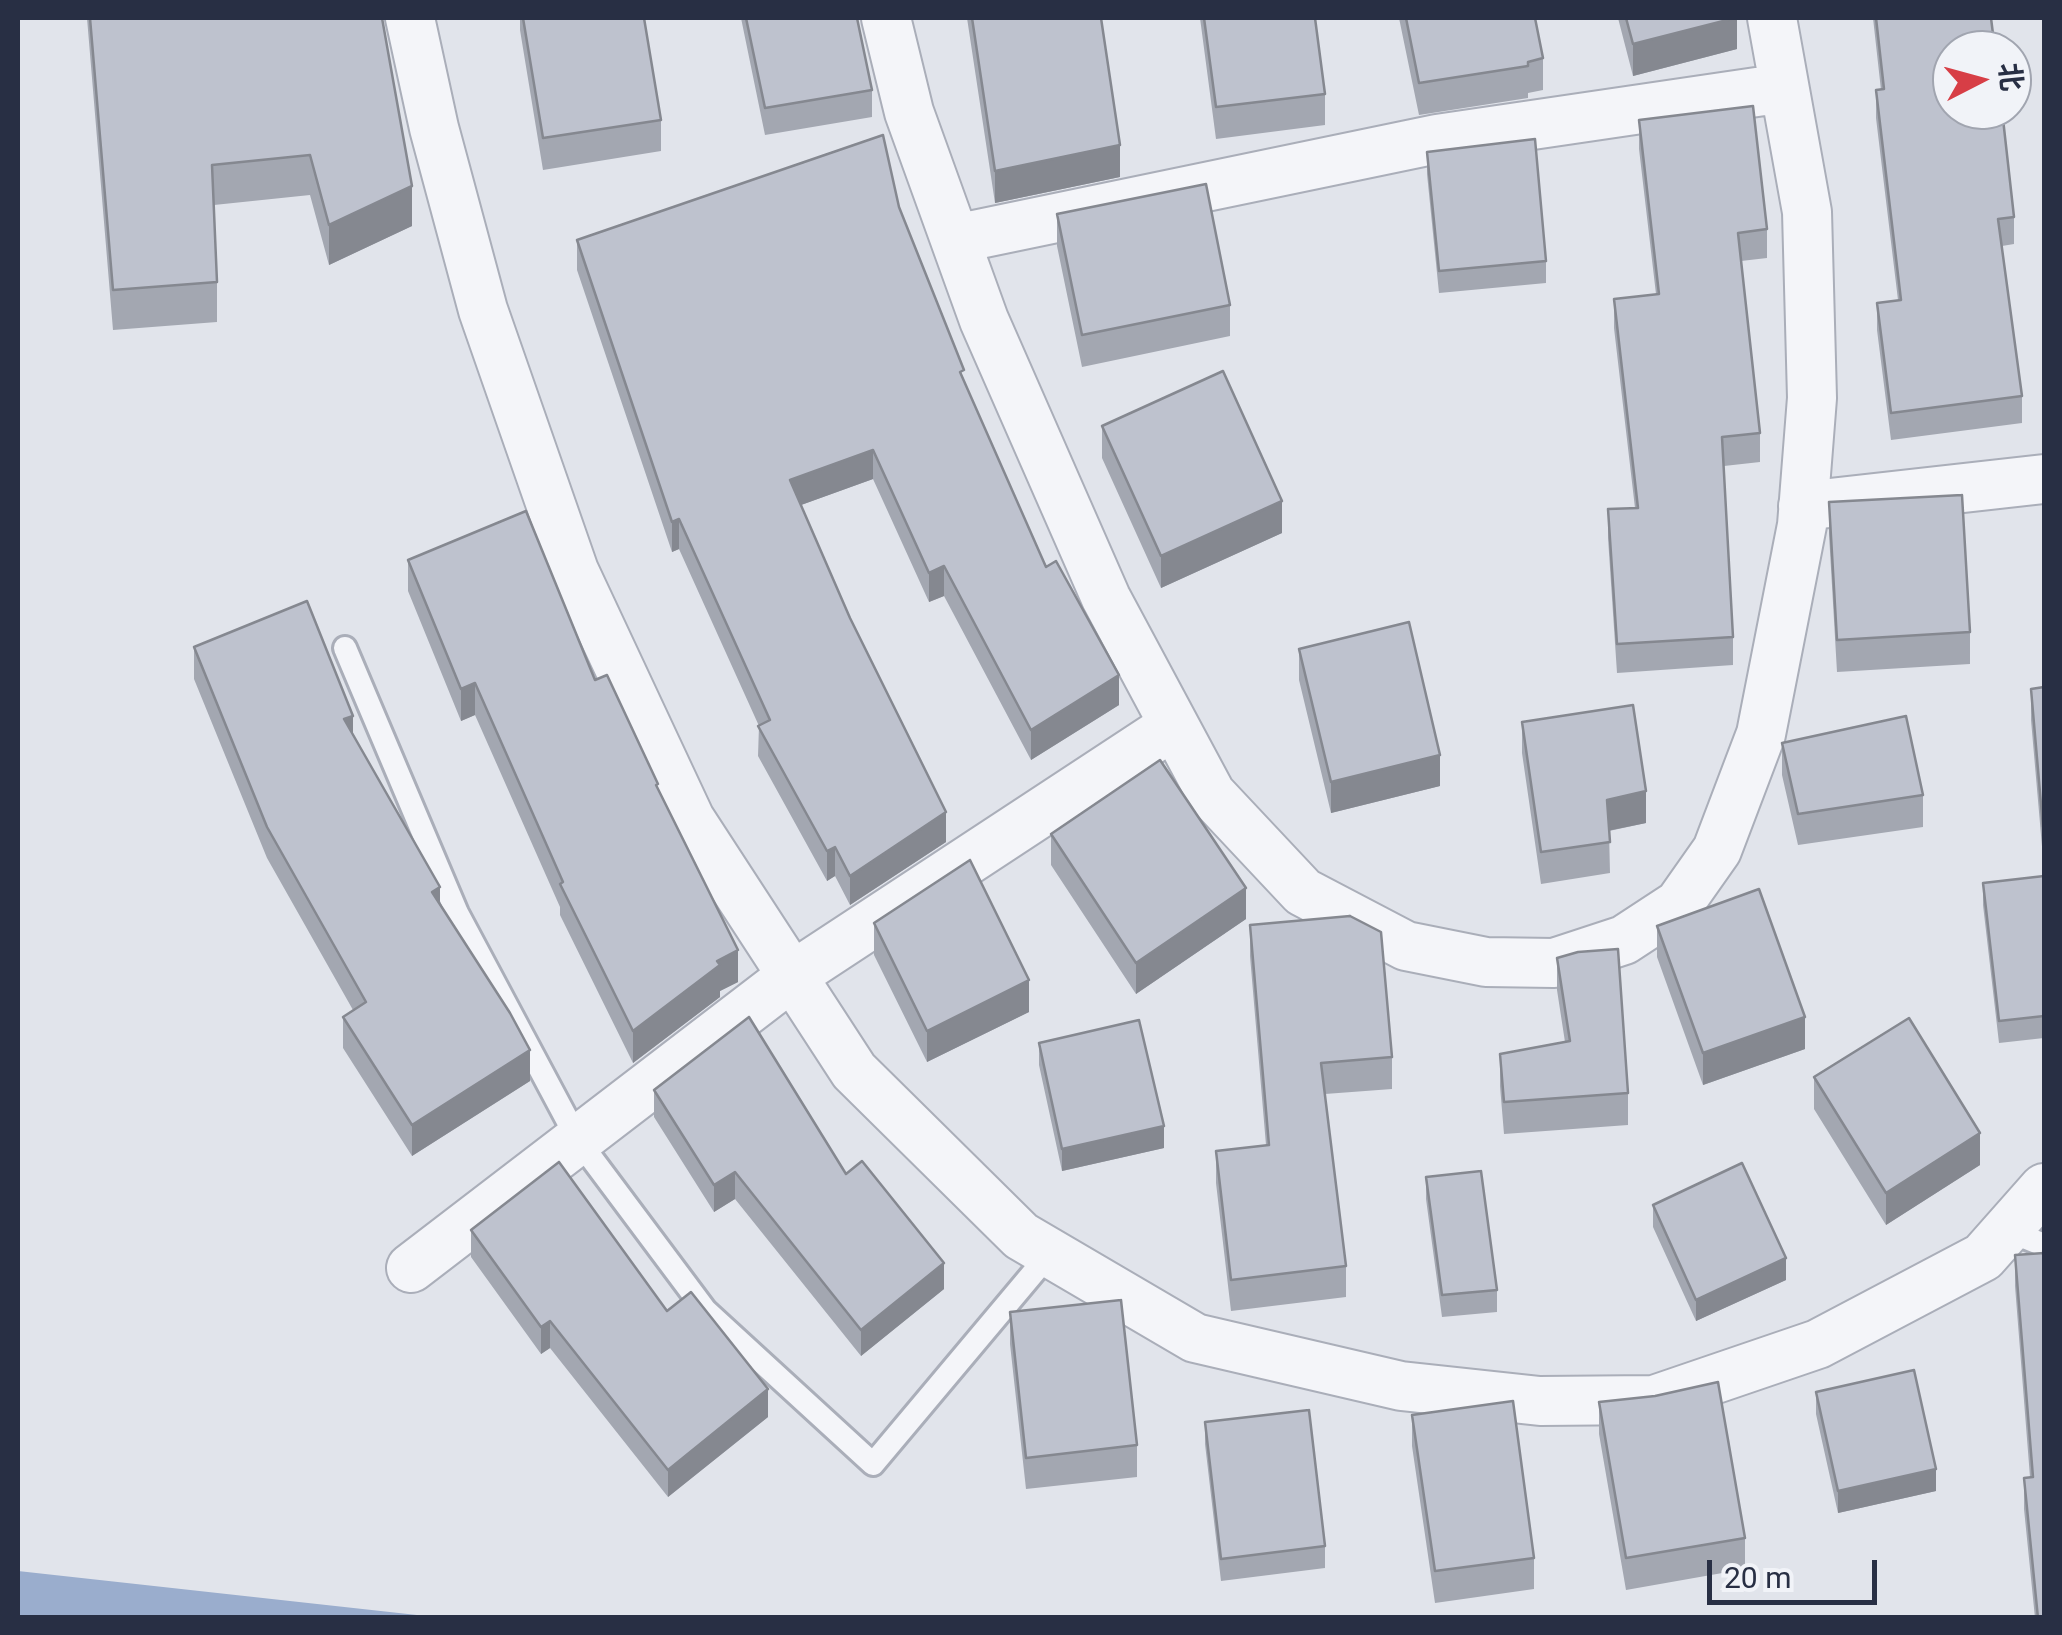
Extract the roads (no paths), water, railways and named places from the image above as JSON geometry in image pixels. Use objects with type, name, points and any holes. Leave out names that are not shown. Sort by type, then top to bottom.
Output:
[{"type":"street","points":[[410,18],[434,128],[483,310],[574,571],[690,819],[854,1071],[1021,1236],[1195,1338],[1402,1386],[1540,1401],[1654,1400],[1818,1344],[2026,1237],[2044,1188]]},
{"type":"street","points":[[886,18],[909,112],[984,320],[1106,598],[1210,794],[1303,892],[1406,946],[1486,962],[1554,962],[1624,940],[1679,904],[1717,850],[1761,734],[1804,506],[1812,398],[1808,212],[1772,18]]},
{"type":"street","points":[[955,239],[1437,138],[1784,88]]},
{"type":"street","points":[[1804,506],[2044,478]]},
{"type":"street","points":[[411,1268],[792,976],[1174,725]]},
{"type":"lane","points":[[345,648],[457,913],[578,1140],[705,1310],[872,1464],[1050,1253]]},
{"type":"water","points":[[18,1571],[435,1617],[18,1617]]}]
